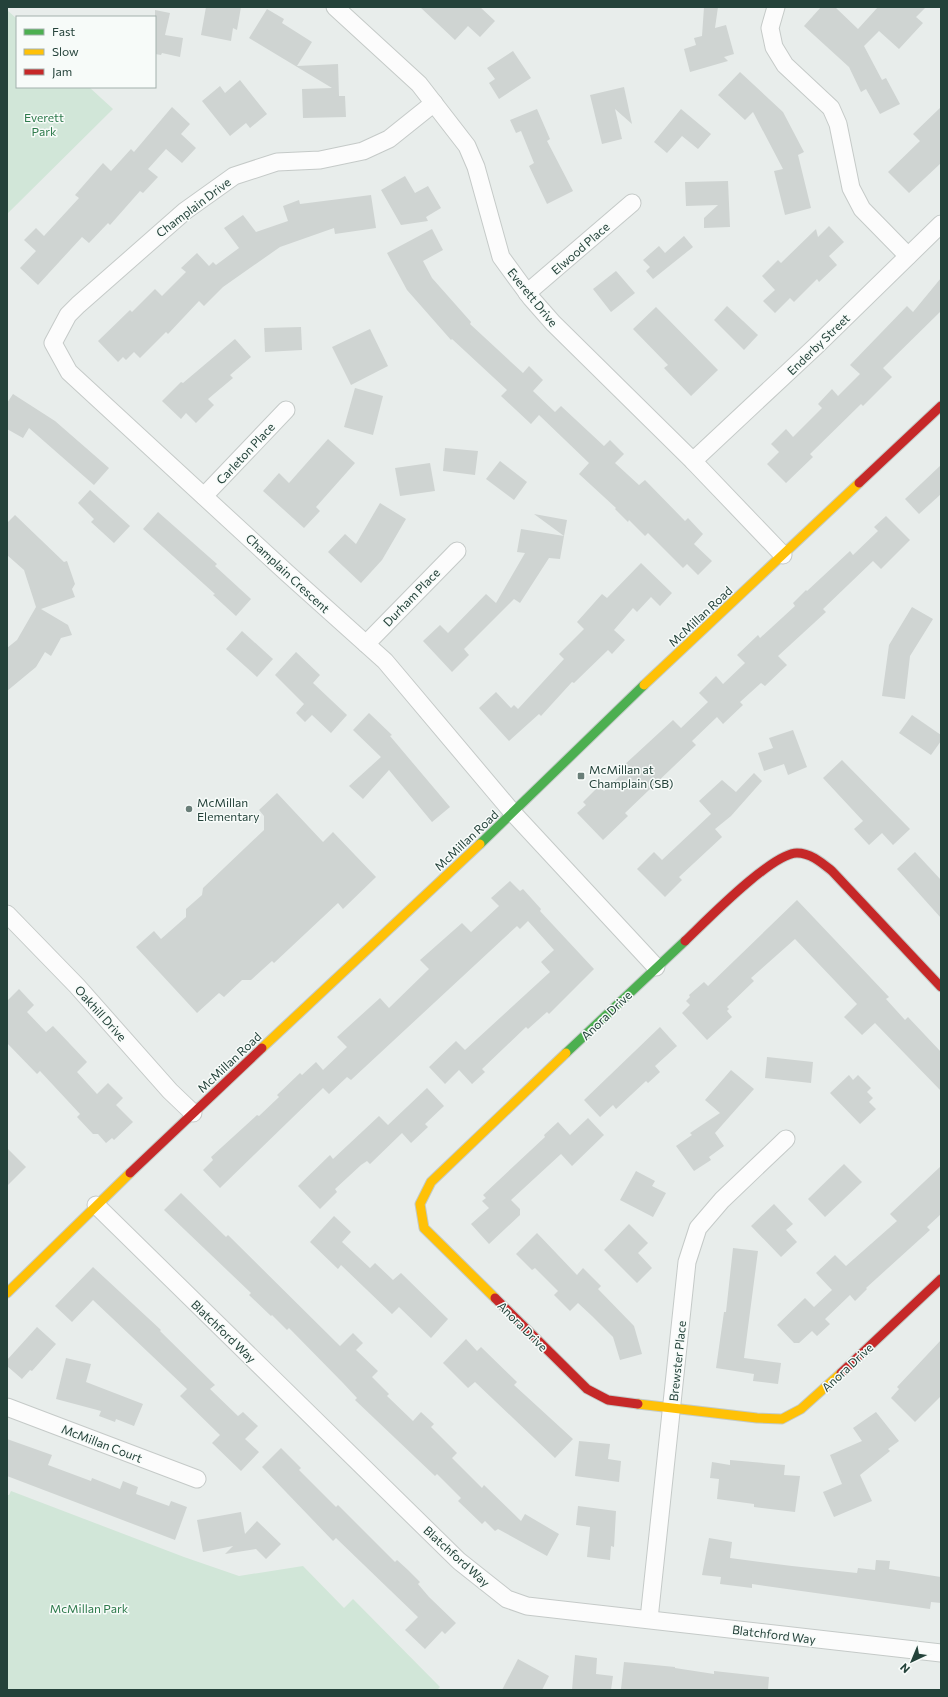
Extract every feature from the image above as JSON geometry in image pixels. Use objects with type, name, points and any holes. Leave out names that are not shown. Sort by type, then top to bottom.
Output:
[{"type":"street","name":"Everett Drive","points":[[336,7],[419,84],[467,146],[476,167],[501,257],[527,293],[553,323],[693,461],[783,555]]},
{"type":"street","points":[[776,7],[770,28],[774,47],[785,65],[831,108],[838,124],[851,188],[862,209],[908,256]]},
{"type":"street","name":"Champlain Drive","points":[[54,343],[68,315],[78,305],[185,211],[234,176],[277,162],[320,160],[364,152],[389,139],[434,103]]},
{"type":"street","name":"Elwood Place","points":[[527,293],[632,203]]},
{"type":"street","name":"Enderby Street","points":[[693,461],[816,346],[941,224]]},
{"type":"street","name":"Champlain Crescent","points":[[54,343],[69,372],[398,675],[513,813]]},
{"type":"street","name":"McMillan Road","points":[[7,1293],[96,1205],[513,813],[596,730],[941,406]]},
{"type":"street","name":"Carleton Place","points":[[204,496],[286,410]]},
{"type":"street","name":"Durham Place","points":[[366,644],[457,551]]},
{"type":"street","points":[[513,813],[656,967]]},
{"type":"street","name":"Anora Drive","points":[[941,987],[817,857],[797,852],[780,857],[762,871],[656,967],[431,1182],[422,1195],[418,1208],[424,1228],[587,1389],[608,1400],[672,1409],[757,1418],[782,1419],[801,1409],[823,1390],[941,1279]]},
{"type":"street","name":"Oakhill Drive","points":[[7,914],[77,986],[170,1090],[193,1113]]},
{"type":"street","name":"Brewster Place","points":[[649,1619],[672,1409],[686,1262],[698,1228],[722,1200],[786,1139]]},
{"type":"street","name":"Blatchford Way","points":[[96,1205],[459,1561],[508,1599],[527,1606],[941,1654]]},
{"type":"street","name":"McMillan Court","points":[[7,1407],[197,1479]]},
{"type":"green space","name":"Everett Park","points":[[7,10],[16,18],[16,88],[90,88],[113,109],[7,214]]},
{"type":"green space","name":"McMillan Park","points":[[11,1491],[184,1557],[239,1576],[303,1566],[344,1608],[353,1599],[440,1687],[437,1690],[7,1690],[7,1495],[9,1495]]},
{"type":"building","points":[[206,7],[241,7],[237,30],[233,28],[231,41],[201,35]]},
{"type":"building","points":[[420,7],[480,7],[495,21],[480,37],[468,26],[455,40]]},
{"type":"building","points":[[704,7],[718,7],[715,28],[726,25],[734,54],[724,57],[728,61],[690,72],[684,49],[696,45],[694,38],[702,36]]},
{"type":"building","points":[[821,7],[835,7],[858,29],[878,7],[926,7],[916,17],[923,23],[899,49],[879,31],[864,46],[882,80],[886,78],[900,104],[880,114],[866,89],[861,92],[849,67],[804,26]]},
{"type":"building","points":[[267,9],[284,19],[282,23],[312,42],[297,66],[338,64],[339,96],[345,96],[346,117],[303,118],[302,89],[332,88],[249,38]]},
{"type":"building","points":[[155,10],[170,13],[165,35],[183,38],[180,57],[162,53],[161,55],[156,54]]},
{"type":"building","points":[[513,51],[531,78],[499,99],[489,83],[495,79],[487,68]]},
{"type":"building","points":[[740,72],[783,112],[804,152],[798,155],[811,208],[785,215],[774,171],[783,169],[753,112],[745,120],[718,95]]},
{"type":"building","points":[[240,80],[267,114],[250,128],[246,123],[230,136],[202,101],[220,86],[225,93]]},
{"type":"building","points":[[624,87],[632,124],[615,109],[622,139],[602,144],[590,95]]},
{"type":"building","points":[[172,107],[190,124],[181,134],[196,148],[182,163],[166,149],[148,169],[158,177],[143,193],[140,191],[110,225],[108,223],[89,243],[82,237],[38,285],[20,268],[36,251],[24,240],[36,228],[44,236],[79,198],[75,195],[103,163],[111,171],[131,149],[134,152]]},
{"type":"building","points":[[941,107],[941,163],[909,193],[888,172],[920,141],[913,134]]},
{"type":"building","points":[[537,109],[550,139],[547,141],[573,191],[547,204],[529,166],[534,163],[521,131],[516,133],[510,120]]},
{"type":"building","points":[[681,109],[711,134],[698,149],[682,136],[667,153],[654,142]]},
{"type":"building","points":[[405,176],[415,193],[428,186],[441,208],[426,217],[428,221],[401,225],[381,190]]},
{"type":"building","points":[[728,181],[730,227],[704,228],[704,218],[718,205],[686,206],[685,182]]},
{"type":"building","points":[[371,195],[376,228],[335,234],[334,228],[280,247],[223,287],[204,306],[199,301],[168,334],[166,332],[140,358],[134,352],[126,360],[123,357],[118,362],[98,341],[130,310],[132,312],[155,289],[162,296],[186,272],[181,268],[197,253],[209,266],[213,262],[216,265],[239,248],[224,228],[243,215],[256,232],[288,221],[283,206],[299,200],[300,204]]},
{"type":"building","points":[[829,226],[844,242],[829,256],[837,265],[819,282],[817,279],[794,302],[790,298],[775,313],[763,301],[775,290],[762,276],[778,260],[781,263],[816,229],[818,237]]},
{"type":"building","points":[[432,229],[443,250],[423,261],[432,278],[471,322],[470,324],[523,373],[529,366],[543,380],[533,391],[555,412],[561,406],[604,446],[610,440],[624,454],[615,463],[639,485],[645,480],[685,521],[688,518],[703,534],[694,544],[712,561],[698,575],[687,564],[683,568],[648,533],[645,536],[629,520],[628,522],[615,509],[616,508],[579,474],[589,463],[539,415],[531,424],[501,396],[507,390],[452,339],[451,340],[407,290],[387,253]]},
{"type":"building","points":[[684,236],[693,247],[653,279],[646,271],[650,267],[643,260],[659,246],[665,253]]},
{"type":"building","points":[[616,271],[635,293],[611,312],[593,289]]},
{"type":"building","points":[[941,278],[941,311],[883,368],[892,377],[863,406],[861,404],[810,454],[813,457],[786,483],[767,464],[779,452],[771,444],[786,429],[793,437],[822,408],[818,404],[832,389],[838,396],[860,374],[850,365],[907,306],[913,312]]},
{"type":"building","points":[[727,306],[758,335],[744,350],[714,320]]},
{"type":"building","points":[[656,307],[718,370],[691,396],[664,368],[668,365],[633,329]]},
{"type":"building","points":[[301,327],[302,350],[265,352],[264,328]]},
{"type":"building","points":[[370,329],[388,366],[351,385],[332,347]]},
{"type":"building","points":[[235,339],[251,357],[230,375],[233,378],[208,399],[214,405],[196,423],[186,413],[181,419],[162,401],[181,382],[183,383]]},
{"type":"building","points":[[355,388],[383,396],[373,435],[344,427]]},
{"type":"building","points":[[13,394],[55,421],[109,468],[94,485],[29,428],[23,438],[7,429],[7,403]]},
{"type":"building","points":[[328,439],[355,463],[316,507],[320,511],[304,528],[263,491],[279,473],[289,483]]},
{"type":"building","points":[[445,448],[478,451],[475,475],[443,471]]},
{"type":"building","points":[[500,461],[527,482],[514,500],[486,479]]},
{"type":"building","points":[[430,463],[435,491],[400,496],[395,468]]},
{"type":"building","points":[[941,465],[941,494],[919,514],[905,499]]},
{"type":"building","points":[[90,490],[130,526],[114,543],[91,522],[94,519],[78,503]]},
{"type":"building","points":[[380,503],[406,519],[382,560],[361,583],[328,552],[345,534],[356,544]]},
{"type":"building","points":[[158,512],[217,564],[215,566],[251,599],[236,616],[213,595],[215,594],[143,529]]},
{"type":"building","points":[[534,514],[567,520],[564,536]]},
{"type":"building","points":[[15,515],[64,562],[67,561],[75,584],[72,589],[75,597],[41,609],[68,625],[72,635],[61,638],[51,656],[45,652],[36,667],[7,691],[7,648],[17,640],[36,607],[24,570],[7,555],[7,523]]},
{"type":"building","points":[[886,516],[910,540],[881,569],[873,561],[823,609],[826,612],[778,656],[787,665],[765,686],[761,683],[740,702],[743,705],[723,724],[717,717],[692,741],[696,745],[625,813],[628,816],[603,840],[577,813],[586,805],[583,802],[599,786],[604,791],[625,771],[622,767],[673,720],[681,728],[708,702],[699,693],[716,676],[723,684],[745,663],[737,655],[758,635],[760,638],[795,606],[793,603],[806,590],[807,591],[850,551],[853,555],[878,531],[874,527]]},
{"type":"building","points":[[521,529],[564,536],[560,559],[549,558],[520,603],[514,599],[464,649],[469,655],[452,672],[423,641],[440,625],[448,633],[486,594],[496,603],[525,553],[517,552]]},
{"type":"building","points":[[641,563],[672,593],[660,606],[651,597],[637,612],[633,608],[614,630],[625,640],[612,654],[608,650],[574,683],[572,682],[541,716],[539,714],[509,741],[479,708],[496,692],[511,708],[514,705],[518,709],[564,659],[559,654],[584,629],[577,622],[602,594],[607,598]]},
{"type":"building","points":[[912,607],[933,619],[910,656],[905,699],[882,696],[889,645]]},
{"type":"building","points":[[242,631],[273,659],[257,677],[226,649]]},
{"type":"building","points":[[296,652],[320,675],[313,683],[347,715],[331,733],[312,715],[305,722],[296,713],[304,704],[275,675]]},
{"type":"building","points":[[369,713],[392,735],[390,736],[450,807],[432,822],[389,770],[363,799],[349,786],[381,757],[353,730]]},
{"type":"building","points":[[912,715],[941,735],[941,741],[931,755],[899,733]]},
{"type":"building","points":[[793,730],[807,767],[788,775],[784,764],[764,771],[758,753],[773,748],[769,738]]},
{"type":"building","points":[[842,760],[910,829],[893,845],[882,833],[869,845],[854,829],[863,821],[823,778]]},
{"type":"building","points":[[754,773],[762,781],[731,816],[715,829],[722,837],[679,877],[682,880],[665,897],[637,869],[654,852],[662,860],[711,814],[699,801],[722,780],[736,792]]},
{"type":"building","points":[[277,793],[323,842],[333,832],[376,877],[343,909],[338,903],[274,963],[272,961],[251,980],[242,980],[224,997],[219,993],[197,1013],[136,947],[154,931],[161,939],[186,917],[186,909],[202,895],[203,888],[264,830],[264,816],[259,810]]},
{"type":"building","points":[[915,852],[941,880],[941,918],[897,869]]},
{"type":"building","points":[[510,881],[520,891],[523,889],[541,909],[540,911],[594,969],[549,1014],[547,1012],[528,1029],[526,1027],[482,1069],[485,1072],[472,1084],[459,1070],[445,1084],[429,1067],[456,1041],[465,1050],[550,972],[541,962],[554,950],[528,921],[520,929],[517,926],[351,1080],[347,1077],[329,1094],[323,1088],[220,1188],[203,1170],[213,1160],[211,1157],[257,1115],[259,1116],[279,1097],[277,1095],[300,1073],[302,1075],[316,1062],[323,1070],[347,1047],[337,1037],[380,998],[389,1008],[429,969],[420,960],[462,923],[471,932],[499,906],[491,898]]},
{"type":"building","points":[[797,900],[889,997],[886,999],[905,1020],[908,1017],[941,1052],[941,1091],[875,1023],[862,1035],[844,1017],[857,1004],[795,939],[751,978],[754,981],[727,1007],[729,1009],[727,1011],[732,1017],[707,1040],[682,1013],[690,1005],[686,1001],[690,997],[689,995],[704,982],[708,986]]},
{"type":"building","points":[[19,989],[34,1005],[27,1012],[46,1032],[53,1026],[87,1062],[77,1072],[97,1094],[108,1083],[123,1098],[116,1105],[133,1122],[114,1140],[112,1138],[106,1143],[98,1134],[93,1134],[77,1117],[80,1114],[40,1071],[37,1074],[7,1043],[7,1001]]},
{"type":"building","points":[[660,1027],[677,1046],[655,1066],[660,1072],[648,1083],[646,1081],[616,1109],[613,1105],[600,1117],[584,1100]]},
{"type":"building","points":[[767,1057],[813,1062],[811,1083],[765,1078]]},
{"type":"building","points":[[731,1070],[754,1089],[715,1133],[724,1146],[709,1157],[711,1160],[694,1171],[676,1146],[692,1135],[690,1133],[720,1113],[705,1100]]},
{"type":"building","points":[[849,1075],[853,1080],[858,1075],[871,1088],[867,1092],[873,1098],[869,1102],[876,1109],[860,1124],[830,1093]]},
{"type":"building","points":[[427,1088],[444,1106],[425,1124],[428,1127],[411,1143],[402,1133],[370,1164],[367,1161],[361,1165],[335,1189],[337,1192],[320,1209],[298,1186],[330,1155],[333,1159],[379,1116],[388,1125]]},
{"type":"building","points":[[588,1118],[604,1135],[572,1166],[561,1154],[511,1200],[520,1209],[520,1215],[489,1244],[471,1224],[489,1208],[482,1201],[486,1198],[483,1195],[545,1137],[544,1135],[558,1122],[570,1135]]},
{"type":"building","points":[[7,1148],[26,1167],[7,1186]]},
{"type":"building","points":[[844,1164],[862,1182],[825,1217],[808,1199]]},
{"type":"building","points":[[941,1166],[941,1214],[927,1227],[930,1230],[866,1288],[867,1289],[855,1301],[850,1295],[825,1319],[830,1324],[817,1336],[812,1331],[799,1343],[794,1343],[777,1325],[805,1298],[814,1307],[832,1290],[816,1273],[835,1255],[846,1266],[897,1221],[890,1214]]},
{"type":"building","points":[[636,1171],[655,1181],[652,1186],[666,1193],[653,1217],[620,1200]]},
{"type":"building","points":[[181,1193],[226,1237],[228,1235],[340,1346],[353,1333],[363,1343],[356,1350],[378,1371],[372,1377],[389,1394],[387,1396],[413,1421],[421,1412],[434,1424],[431,1427],[457,1453],[452,1458],[482,1488],[484,1485],[521,1521],[525,1514],[559,1534],[547,1556],[498,1529],[495,1531],[485,1521],[482,1524],[458,1501],[461,1498],[437,1474],[435,1476],[355,1400],[357,1398],[289,1328],[287,1330],[249,1295],[251,1293],[164,1210]]},
{"type":"building","points":[[774,1204],[793,1224],[786,1230],[797,1242],[781,1257],[751,1226]]},
{"type":"building","points":[[334,1216],[351,1232],[342,1242],[370,1268],[375,1263],[393,1280],[401,1273],[448,1319],[431,1338],[399,1307],[392,1314],[341,1265],[338,1269],[310,1242]]},
{"type":"building","points":[[629,1224],[648,1243],[638,1253],[652,1268],[637,1283],[604,1250]]},
{"type":"building","points":[[537,1233],[577,1275],[583,1268],[601,1286],[598,1289],[634,1326],[642,1354],[620,1360],[613,1337],[578,1303],[570,1311],[554,1295],[558,1291],[535,1268],[532,1270],[516,1254]]},
{"type":"building","points":[[733,1248],[758,1251],[744,1358],[781,1363],[778,1384],[753,1381],[754,1374],[716,1368],[724,1312],[726,1312]]},
{"type":"building","points":[[93,1267],[161,1330],[160,1331],[215,1385],[210,1389],[238,1416],[243,1412],[258,1426],[245,1439],[259,1452],[241,1471],[212,1443],[220,1435],[180,1396],[187,1389],[93,1300],[72,1322],[55,1306]]},
{"type":"building","points":[[37,1327],[56,1344],[32,1371],[30,1370],[22,1379],[7,1366],[7,1360]]},
{"type":"building","points":[[466,1339],[477,1351],[481,1347],[517,1382],[514,1385],[573,1439],[555,1458],[475,1382],[468,1388],[443,1363]]},
{"type":"building","points":[[941,1340],[941,1396],[915,1422],[891,1398],[899,1389],[897,1387]]},
{"type":"building","points":[[66,1358],[91,1364],[86,1382],[143,1404],[134,1426],[116,1419],[115,1422],[99,1416],[101,1411],[56,1399]]},
{"type":"building","points":[[876,1412],[899,1441],[888,1449],[890,1451],[860,1475],[872,1501],[834,1517],[823,1492],[842,1484],[830,1455],[862,1441],[853,1428]]},
{"type":"building","points":[[7,1439],[52,1455],[48,1465],[91,1481],[92,1478],[120,1489],[123,1481],[138,1487],[136,1494],[169,1506],[171,1501],[187,1507],[175,1540],[7,1476]]},
{"type":"building","points":[[579,1441],[610,1444],[608,1459],[621,1461],[619,1482],[575,1476]]},
{"type":"building","points":[[281,1448],[301,1468],[299,1470],[336,1507],[338,1505],[395,1562],[397,1560],[420,1582],[418,1584],[429,1597],[456,1623],[445,1634],[442,1631],[425,1649],[405,1630],[418,1617],[336,1538],[333,1541],[262,1467]]},
{"type":"building","points":[[730,1460],[785,1465],[784,1475],[800,1476],[795,1512],[754,1507],[754,1504],[717,1499],[719,1479],[710,1478],[712,1462],[730,1465]]},
{"type":"building","points":[[578,1506],[616,1511],[614,1547],[611,1546],[610,1560],[587,1557],[590,1527],[576,1525]]},
{"type":"building","points":[[241,1512],[245,1534],[257,1521],[281,1544],[266,1559],[256,1549],[225,1554],[233,1546],[203,1552],[197,1520]]},
{"type":"building","points":[[709,1538],[732,1542],[730,1558],[792,1566],[857,1573],[858,1568],[875,1570],[876,1560],[890,1561],[889,1569],[941,1577],[941,1603],[931,1602],[930,1609],[752,1584],[752,1588],[720,1584],[721,1577],[702,1575]]},
{"type":"building","points":[[575,1655],[597,1658],[596,1674],[613,1676],[611,1690],[572,1690]]},
{"type":"building","points":[[518,1659],[549,1676],[542,1690],[502,1690]]},
{"type":"building","points":[[624,1662],[675,1667],[714,1674],[714,1671],[769,1677],[768,1690],[621,1689]]},
{"type":"traffic: fast","points":[[480,844],[644,685]]},
{"type":"traffic: fast","points":[[566,1053],[685,941]]},
{"type":"traffic: slow","points":[[644,685],[859,483]]},
{"type":"traffic: slow","points":[[262,1048],[480,844]]},
{"type":"traffic: slow","points":[[495,1298],[424,1228],[420,1204],[431,1182],[566,1053]]},
{"type":"traffic: slow","points":[[7,1293],[130,1173]]},
{"type":"traffic: slow","points":[[638,1404],[757,1418],[782,1419],[801,1409],[841,1373]]},
{"type":"traffic: jam","points":[[859,483],[941,406]]},
{"type":"traffic: jam","points":[[685,941],[723,904],[756,876],[786,856],[802,853],[816,859],[832,871],[941,987]]},
{"type":"traffic: jam","points":[[130,1173],[262,1048]]},
{"type":"traffic: jam","points":[[841,1373],[941,1279]]},
{"type":"traffic: jam","points":[[495,1298],[587,1389],[608,1400],[638,1404]]},
{"type":"place","name":"McMillan at Champlain (SB)","points":[[581,776]]},
{"type":"place","name":"McMillan Elementary","points":[[189,809]]}]
